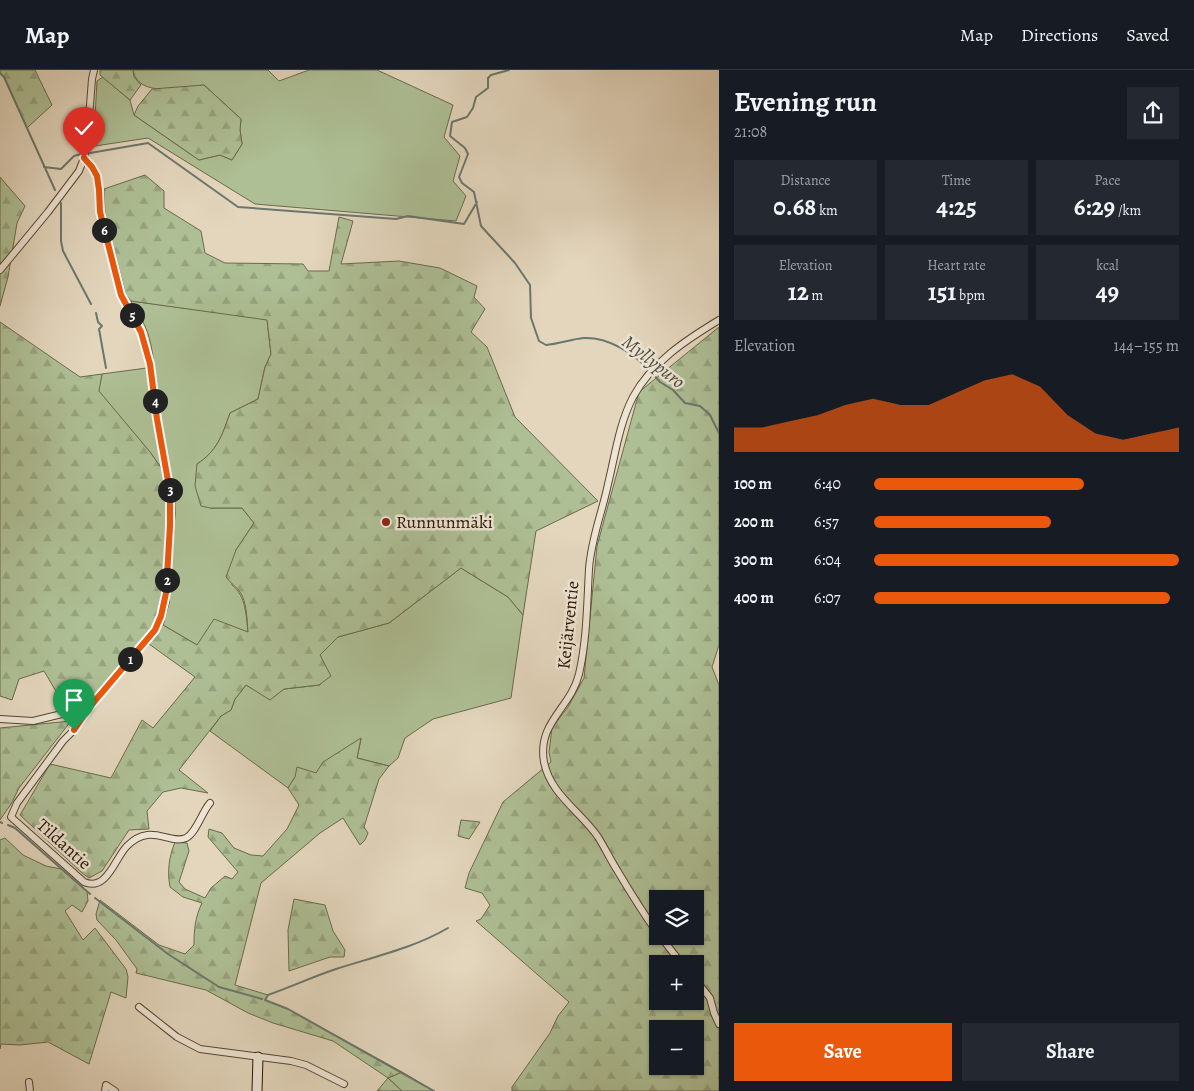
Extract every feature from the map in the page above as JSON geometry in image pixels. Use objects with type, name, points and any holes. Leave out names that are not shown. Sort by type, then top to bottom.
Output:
[{"type":"street","points":[[0,270],[79,171],[84,158],[94,70]]},
{"type":"street","points":[[0,719],[33,721],[66,713],[82,718],[155,630],[159,623],[166,593],[170,492],[157,419],[150,364],[141,332],[121,295],[100,212],[97,176],[84,158]]},
{"type":"street","name":"Keijärventie","points":[[649,921],[616,870],[598,837],[586,820],[569,805],[550,778],[544,761],[543,747],[550,723],[574,689],[578,677],[583,652],[592,541],[625,416],[633,396],[672,351],[719,320]]},
{"type":"street","name":"Tildantie","points":[[82,718],[39,772],[11,817],[84,882],[91,884],[102,881],[127,846],[134,840],[152,834],[179,839],[186,838],[194,830],[210,804]]},
{"type":"street","name":"Keijärventie","points":[[666,945],[675,955]]},
{"type":"street","points":[[704,990],[710,998],[719,1024]]},
{"type":"street","points":[[139,1007],[177,1037],[200,1049],[278,1059],[306,1065],[344,1084]]},
{"type":"street","points":[[257,1091],[258,1057]]},
{"type":"street","points":[[29,1082],[30,1091]]},
{"type":"street","points":[[105,1088],[115,1091]]},
{"type":"green space","points":[[0,70],[35,70],[52,105],[27,128],[4,77],[0,73]]},
{"type":"green space","points":[[100,70],[133,70],[134,77],[141,85],[130,100],[100,75]]},
{"type":"green space","points":[[133,70],[268,70],[279,81],[309,70],[377,70],[453,105],[444,137],[460,156],[453,181],[466,196],[456,221],[255,204],[148,138],[95,146],[97,132],[95,117],[97,81],[103,77],[130,100],[134,115],[199,160],[220,155],[232,160],[242,144],[241,119],[204,85],[174,89],[152,88],[143,85],[137,79]]},
{"type":"green space","points":[[204,85],[241,119],[242,144],[232,160],[220,155],[199,160],[134,115],[138,106],[152,89]]},
{"type":"green space","points":[[145,175],[164,191],[164,208],[201,231],[205,253],[225,263],[303,264],[308,271],[329,271],[339,217],[353,221],[341,264],[399,261],[440,268],[477,286],[474,297],[485,309],[471,332],[487,347],[515,417],[598,501],[536,531],[523,615],[508,597],[461,568],[389,623],[338,637],[320,655],[331,676],[319,685],[284,689],[270,700],[246,685],[235,699],[231,710],[221,716],[179,770],[208,793],[181,788],[163,792],[147,811],[149,829],[129,830],[102,871],[89,878],[20,815],[50,764],[111,778],[142,720],[153,728],[195,677],[142,639],[80,712],[59,706],[57,693],[44,671],[19,679],[12,700],[0,696],[0,322],[80,377],[102,374],[99,391],[150,452],[174,486],[175,513],[169,603],[163,625],[197,645],[214,619],[248,632],[242,596],[239,590],[226,577],[236,550],[254,523],[242,508],[210,508],[201,506],[195,486],[197,464],[209,454],[218,442],[230,413],[258,399],[265,367],[271,354],[267,320],[131,301],[126,295],[105,215],[104,189]]},
{"type":"green space","points":[[0,177],[25,206],[17,223],[8,277],[0,306]]},
{"type":"green space","points":[[131,301],[267,319],[271,354],[265,367],[258,399],[230,413],[218,442],[209,454],[197,464],[210,508],[242,508],[254,523],[236,550],[232,585],[237,589],[243,600],[248,632],[197,645],[163,625],[169,603],[175,513],[174,486],[150,452],[98,391],[102,374],[154,367],[148,333]]},
{"type":"green space","points":[[719,327],[719,645],[712,667],[719,685],[719,1091],[512,1091],[512,1087],[569,1002],[476,921],[481,919],[490,905],[482,893],[465,888],[469,873],[503,802],[551,762],[549,752],[552,728],[568,707],[584,678],[597,546],[639,392]]},
{"type":"green space","points":[[461,568],[508,597],[523,615],[511,698],[433,719],[405,738],[398,758],[389,766],[357,758],[361,739],[316,773],[295,777],[288,788],[210,731],[221,716],[231,710],[235,699],[246,685],[270,699],[284,689],[320,685],[320,655],[338,637],[389,623]]},
{"type":"green space","points":[[71,721],[19,788],[0,820],[0,728]]},
{"type":"green space","points":[[361,738],[357,758],[389,766],[379,779],[364,827],[368,833],[365,840],[360,845],[343,818],[320,833],[261,883],[235,985],[268,995],[265,1000],[288,1009],[402,1072],[388,1078],[333,1041],[273,1023],[248,1013],[206,990],[136,973],[137,969],[116,940],[97,920],[96,914],[100,900],[159,945],[185,954],[194,945],[195,924],[202,903],[183,897],[170,887],[169,864],[175,842],[187,843],[189,851],[179,882],[185,889],[205,898],[211,888],[225,876],[232,879],[238,872],[208,837],[209,829],[222,833],[234,848],[251,855],[263,856],[287,829],[299,805],[288,788],[295,777],[297,767],[316,773],[323,762]]},
{"type":"green space","points":[[461,820],[480,822],[469,839],[458,836]]},
{"type":"green space","points":[[5,838],[23,855],[46,866],[61,869],[87,891],[88,901],[82,912],[72,905],[65,911],[83,940],[95,928],[126,969],[128,977],[126,998],[111,992],[89,1064],[48,1042],[20,1045],[1,1044],[0,1049],[0,840]]},
{"type":"green space","points":[[294,899],[325,905],[333,931],[345,950],[344,957],[330,957],[289,971],[288,930]]},
{"type":"green space","points":[[402,1072],[434,1091],[402,1091],[388,1078]]},
{"type":"green space","points":[[388,1078],[402,1091],[377,1091]]},
{"type":"waterway","name":"Myllypuro","points":[[509,70],[491,75],[488,78],[488,88],[476,97],[473,108],[467,117],[452,122],[450,136],[465,148],[468,154],[459,177],[462,183],[474,192],[481,226],[515,263],[530,285],[531,318],[539,341],[546,345],[584,338],[602,340],[628,352],[649,370]]},
{"type":"waterway","points":[[0,73],[4,77],[55,190]]},
{"type":"waterway","points":[[90,153],[148,143],[238,207],[396,219],[408,216],[464,224],[477,202]]},
{"type":"waterway","points":[[44,167],[61,169],[74,156],[81,154]]},
{"type":"waterway","points":[[61,203],[61,241],[63,251],[91,304]]},
{"type":"waterway","points":[[96,313],[98,322],[102,326],[99,329],[106,368]]},
{"type":"waterway","name":"Myllypuro","points":[[653,374],[660,382],[673,390],[685,403],[700,406],[710,415],[719,433]]},
{"type":"waterway","points":[[8,825],[15,828],[90,894]]},
{"type":"waterway","points":[[95,898],[168,954],[219,987],[262,999]]},
{"type":"waterway","points":[[265,1000],[268,995],[336,969],[407,947],[448,928]]},
{"type":"waterway","points":[[265,1000],[288,1009],[434,1091]]},
{"type":"place","name":"Runnunmäki","points":[[386,522]]},
{"type":"route","points":[[74,730],[88,709],[159,623],[166,593],[170,520],[170,492],[157,419],[150,364],[141,332],[121,295],[100,212],[97,176],[84,158]]}]
